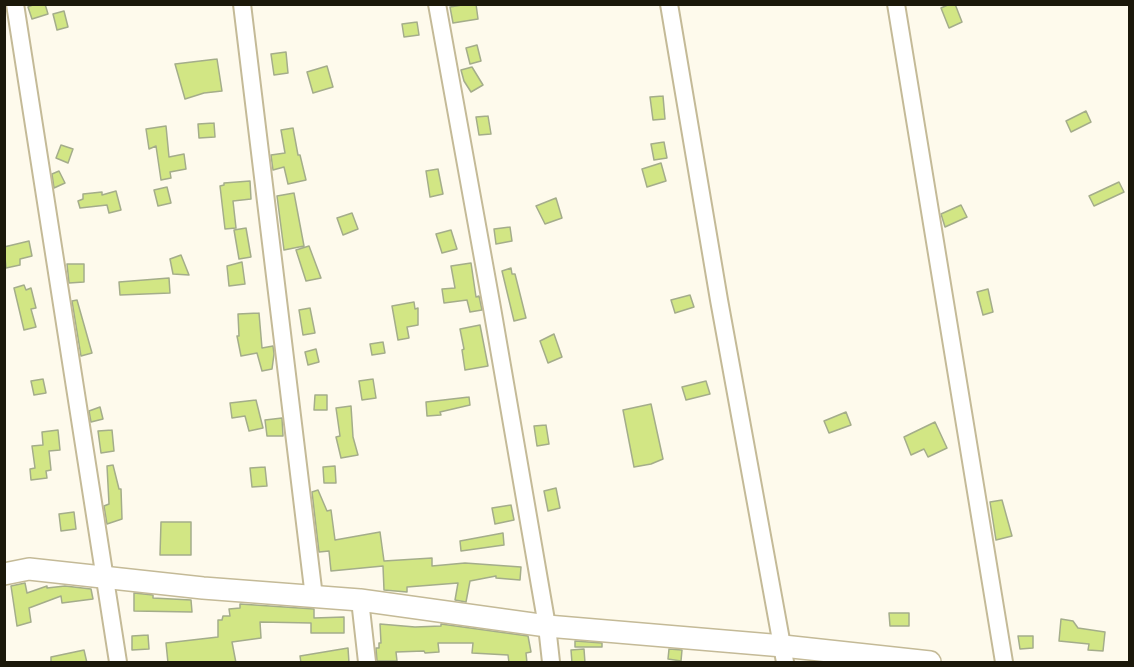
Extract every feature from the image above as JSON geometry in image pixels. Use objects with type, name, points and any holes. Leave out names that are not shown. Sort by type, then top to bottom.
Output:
[{"type":"street","points":[[15,4],[118,663]]},
{"type":"street","points":[[242,4],[314,597]]},
{"type":"street","points":[[437,4],[547,626],[551,663]]},
{"type":"street","points":[[669,4],[717,288],[784,654]]},
{"type":"street","points":[[896,4],[1004,663]]},
{"type":"street","points":[[4,574],[29,569],[202,588],[360,600],[547,626],[784,654],[930,663]]},
{"type":"street","points":[[360,600],[367,663]]},
{"type":"building","points":[[45,4],[48,14],[32,19],[28,7]]},
{"type":"building","points":[[476,4],[478,19],[453,23],[450,7]]},
{"type":"building","points":[[955,4],[962,22],[949,28],[941,8]]},
{"type":"building","points":[[64,11],[68,27],[57,30],[53,14]]},
{"type":"building","points":[[417,22],[419,35],[404,37],[402,24]]},
{"type":"building","points":[[477,45],[481,61],[470,64],[466,48]]},
{"type":"building","points":[[286,52],[288,73],[274,75],[271,54]]},
{"type":"building","points":[[217,59],[222,91],[204,93],[185,99],[175,64]]},
{"type":"building","points":[[327,66],[333,87],[313,93],[307,72]]},
{"type":"building","points":[[472,67],[483,85],[471,92],[464,81],[461,70]]},
{"type":"building","points":[[663,96],[665,119],[653,120],[650,97]]},
{"type":"building","points":[[1086,111],[1091,122],[1071,132],[1066,121]]},
{"type":"building","points":[[488,116],[491,134],[479,135],[476,117]]},
{"type":"building","points":[[214,123],[215,137],[199,138],[198,124]]},
{"type":"building","points":[[166,126],[169,157],[184,154],[186,169],[170,172],[171,178],[161,180],[156,146],[149,149],[146,129]]},
{"type":"building","points":[[293,128],[306,180],[288,184],[284,167],[273,170],[271,155],[285,153],[281,130]]},
{"type":"building","points":[[664,142],[667,158],[654,160],[651,144]]},
{"type":"building","points":[[61,145],[73,149],[68,163],[56,158]]},
{"type":"building","points":[[661,163],[666,181],[647,187],[642,169]]},
{"type":"building","points":[[438,169],[443,194],[430,197],[426,171]]},
{"type":"building","points":[[59,171],[65,183],[54,188],[52,174]]},
{"type":"building","points":[[250,181],[251,199],[233,201],[236,228],[225,229],[220,186],[224,183]]},
{"type":"building","points":[[1119,182],[1124,192],[1094,206],[1089,196]]},
{"type":"building","points":[[167,187],[171,203],[158,206],[154,190]]},
{"type":"building","points":[[116,191],[121,210],[109,213],[107,205],[80,208],[78,201],[83,199],[83,194],[102,192],[102,195]]},
{"type":"building","points":[[294,193],[304,246],[284,250],[277,196]]},
{"type":"building","points":[[556,198],[562,218],[545,224],[536,206]]},
{"type":"building","points":[[961,205],[967,217],[945,227],[941,214]]},
{"type":"building","points":[[352,213],[358,229],[343,235],[337,218]]},
{"type":"building","points":[[510,227],[512,241],[496,244],[494,229]]},
{"type":"building","points":[[246,228],[251,257],[239,259],[234,230]]},
{"type":"building","points":[[451,230],[457,249],[442,253],[436,234]]},
{"type":"building","points":[[29,241],[32,256],[20,259],[20,265],[6,268],[4,247]]},
{"type":"building","points":[[309,246],[321,278],[306,281],[296,250]]},
{"type":"building","points":[[181,255],[189,275],[173,274],[170,259]]},
{"type":"building","points":[[242,262],[245,284],[229,286],[227,266]]},
{"type":"building","points":[[471,263],[476,297],[479,296],[482,310],[470,312],[467,300],[444,303],[442,289],[455,288],[451,266]]},
{"type":"building","points":[[67,264],[84,264],[84,282],[69,283]]},
{"type":"building","points":[[511,268],[512,274],[515,274],[526,318],[514,321],[502,271]]},
{"type":"building","points":[[169,278],[170,293],[120,295],[119,282]]},
{"type":"building","points":[[24,285],[26,290],[31,288],[36,308],[31,309],[36,327],[24,330],[14,288]]},
{"type":"building","points":[[988,289],[993,312],[983,315],[977,292]]},
{"type":"building","points":[[690,295],[694,307],[675,313],[671,300]]},
{"type":"building","points":[[77,300],[92,353],[81,356],[72,301]]},
{"type":"building","points":[[414,302],[415,309],[418,308],[418,325],[407,327],[409,338],[398,340],[392,306]]},
{"type":"building","points":[[310,308],[315,333],[303,335],[299,310]]},
{"type":"building","points":[[259,313],[262,348],[273,346],[274,354],[272,369],[262,371],[257,353],[241,356],[237,336],[239,336],[238,314]]},
{"type":"building","points":[[480,325],[488,366],[465,370],[460,329]]},
{"type":"building","points":[[554,334],[562,357],[548,363],[540,341]]},
{"type":"building","points":[[383,342],[385,353],[372,355],[370,344]]},
{"type":"building","points":[[316,349],[319,362],[308,365],[305,352]]},
{"type":"building","points":[[43,379],[46,393],[34,395],[31,381]]},
{"type":"building","points":[[373,379],[376,398],[362,400],[359,381]]},
{"type":"building","points":[[706,381],[710,394],[686,400],[682,387]]},
{"type":"building","points":[[315,395],[327,395],[327,410],[314,410]]},
{"type":"building","points":[[469,397],[470,405],[440,412],[441,415],[427,416],[426,402]]},
{"type":"building","points":[[256,400],[263,428],[249,431],[245,416],[232,418],[230,403]]},
{"type":"building","points":[[651,404],[663,459],[634,467],[623,410]]},
{"type":"building","points":[[351,406],[353,437],[358,455],[341,458],[336,437],[340,436],[336,408]]},
{"type":"building","points":[[100,407],[103,419],[91,422],[89,411]]},
{"type":"building","points":[[846,412],[851,425],[829,433],[824,421]]},
{"type":"building","points":[[282,418],[283,436],[267,436],[265,420]]},
{"type":"building","points":[[935,422],[947,448],[928,457],[924,449],[911,455],[904,437]]},
{"type":"building","points":[[546,425],[549,444],[537,446],[534,426]]},
{"type":"building","points":[[58,430],[60,450],[49,451],[51,470],[46,471],[47,478],[31,480],[30,469],[35,468],[32,446],[43,445],[42,432]]},
{"type":"building","points":[[112,430],[114,451],[101,453],[98,431]]},
{"type":"building","points":[[113,465],[119,489],[121,489],[122,519],[107,524],[104,506],[109,504],[107,466]]},
{"type":"building","points":[[335,466],[336,483],[324,483],[323,467]]},
{"type":"building","points":[[265,467],[267,486],[252,487],[250,468]]},
{"type":"building","points":[[556,488],[560,508],[548,511],[544,491]]},
{"type":"building","points":[[318,490],[327,511],[331,510],[335,540],[380,532],[384,561],[432,558],[432,566],[465,563],[521,567],[520,580],[496,578],[496,576],[470,581],[466,602],[455,600],[458,583],[407,587],[407,592],[384,590],[383,566],[331,571],[329,551],[319,552],[312,492]]},
{"type":"building","points":[[1002,500],[1012,536],[996,540],[990,502]]},
{"type":"building","points":[[511,505],[514,520],[495,524],[492,508]]},
{"type":"building","points":[[74,512],[76,529],[61,531],[59,514]]},
{"type":"building","points":[[161,522],[191,522],[191,555],[160,555]]},
{"type":"building","points":[[503,533],[504,545],[461,551],[460,541]]},
{"type":"building","points":[[25,583],[27,593],[47,586],[47,588],[65,586],[91,589],[93,599],[62,603],[61,596],[29,608],[31,622],[17,626],[11,586]]},
{"type":"building","points":[[134,593],[153,595],[153,598],[191,600],[192,612],[134,611]]},
{"type":"building","points":[[240,604],[314,609],[314,618],[344,617],[344,633],[311,633],[311,623],[260,622],[261,638],[232,642],[236,663],[168,663],[166,643],[218,637],[218,620],[222,620],[223,616],[230,616],[229,609],[240,608]]},
{"type":"building","points":[[889,613],[909,613],[909,626],[890,626]]},
{"type":"building","points":[[1061,619],[1073,621],[1078,628],[1105,632],[1103,651],[1088,650],[1089,644],[1059,641]]},
{"type":"building","points":[[380,624],[415,627],[441,626],[441,624],[528,636],[531,652],[526,653],[527,663],[509,663],[508,655],[472,653],[473,643],[438,643],[439,652],[396,652],[397,661],[377,661],[376,648],[379,648],[379,643],[381,643]]},
{"type":"building","points":[[148,635],[149,649],[132,650],[132,636]]},
{"type":"building","points":[[1018,636],[1033,636],[1033,648],[1020,649]]},
{"type":"building","points":[[575,641],[602,643],[602,647],[575,647]]},
{"type":"building","points":[[348,648],[349,663],[301,663],[300,656]]},
{"type":"building","points":[[584,649],[585,663],[572,663],[571,650]]},
{"type":"building","points":[[669,649],[682,650],[681,661],[668,659]]},
{"type":"building","points":[[84,650],[87,663],[51,663],[51,657]]}]
